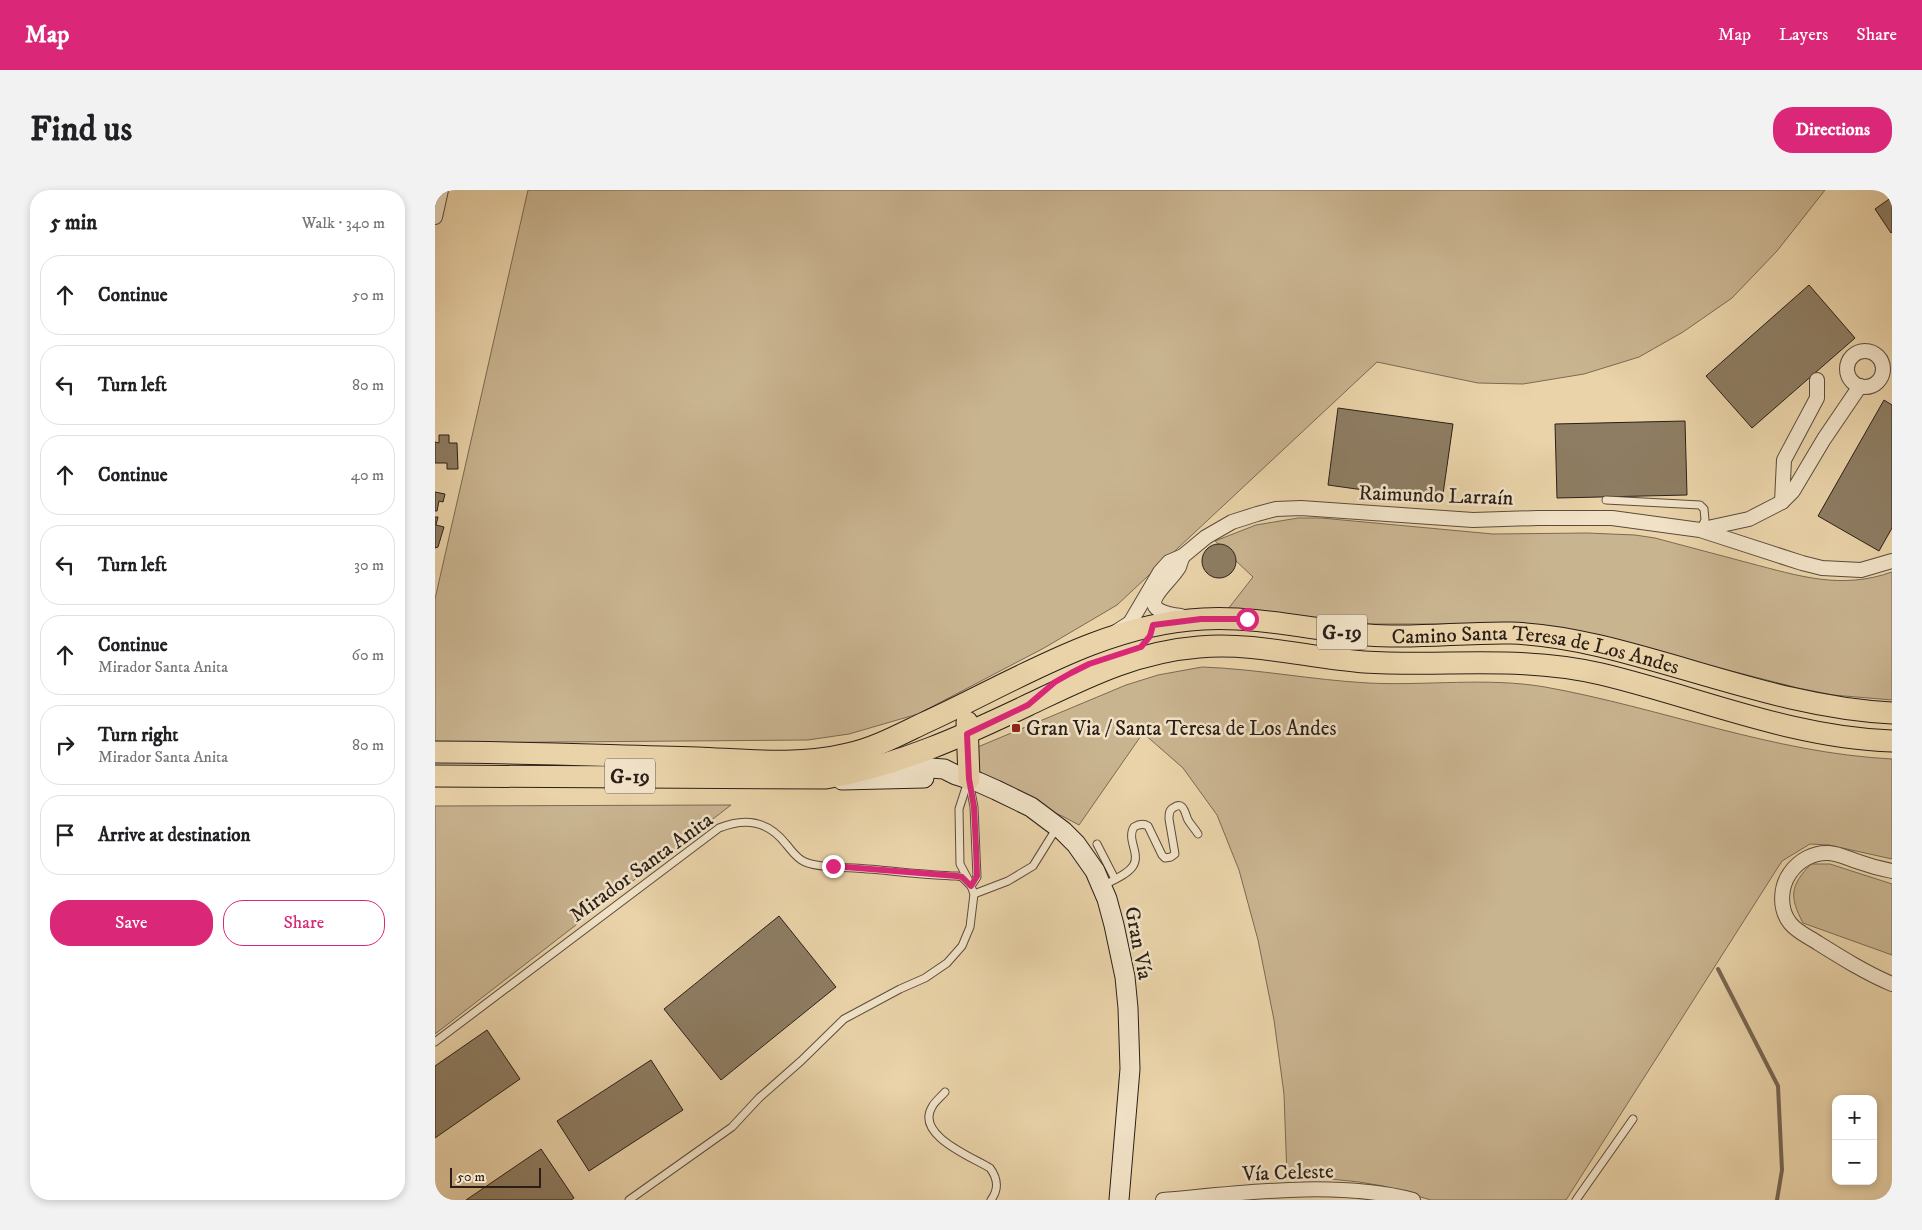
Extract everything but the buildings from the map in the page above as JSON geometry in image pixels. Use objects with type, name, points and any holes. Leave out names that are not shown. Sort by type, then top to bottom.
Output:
[{"type":"main road","name":"Camino Santa Teresa de Los Andes","points":[[812,761],[868,749],[978,699],[1038,667],[1107,638],[1153,625],[1201,619],[1247,619],[1370,635],[1511,633],[1550,636],[1601,646],[1793,699],[1846,710],[1892,713]]},
{"type":"main road","points":[[1028,705],[1055,682],[1071,673],[1089,664],[1141,647],[1150,636],[1153,625]]},
{"type":"main road","name":"Camino Santa Teresa de Los Andes","points":[[825,778],[855,773],[883,765],[967,734],[1098,672],[1139,657],[1181,648],[1227,646],[1273,649],[1361,662],[1419,664],[1497,662],[1568,667],[1603,674],[1800,728],[1849,738],[1892,741]]},
{"type":"main road","points":[[962,777],[967,734],[967,715],[978,699]]},
{"type":"main road","name":"G-19","points":[[435,752],[812,761]]},
{"type":"main road","name":"Gran Vía","points":[[812,761],[853,766],[883,765],[944,769],[996,790],[1031,807],[1058,826],[1109,883],[1107,899],[1125,978],[1130,1031],[1130,1069],[1119,1200]]},
{"type":"main road","name":"G-19","points":[[435,776],[825,778]]},
{"type":"main road","name":"Gran Vía","points":[[825,778],[881,780],[962,777]]},
{"type":"street","points":[[435,217],[441,190]]},
{"type":"street","points":[[1781,502],[1784,460],[1817,398],[1817,380]]},
{"type":"street","name":"Raimundo Larraín","points":[[1700,530],[1749,519],[1781,502],[1793,490],[1824,439],[1860,386]]},
{"type":"street","name":"Raimundo Larraín","points":[[1107,638],[1130,623],[1160,572],[1169,562],[1183,556],[1206,537],[1232,522],[1276,509],[1301,508],[1473,520],[1613,518],[1700,530],[1823,568],[1861,570],[1892,561]]},
{"type":"street","name":"Raimundo Larraín","points":[[1153,625],[1152,599],[1178,568],[1183,556]]},
{"type":"street","points":[[1159,589],[1155,604],[1161,612],[1201,619]]},
{"type":"street","points":[[1892,871],[1830,853],[1814,855],[1801,862],[1789,874],[1782,900],[1786,917],[1794,927],[1854,965],[1892,984]]},
{"type":"street","name":"Vía Celeste","points":[[1163,1200],[1284,1191],[1346,1190],[1380,1193],[1413,1200]]},
{"type":"lane","points":[[1606,500],[1700,505],[1705,509],[1705,520],[1700,530]]},
{"type":"lane","points":[[962,777],[974,807],[977,876],[971,886]]},
{"type":"lane","points":[[629,1200],[731,1127],[759,1098],[844,1019],[925,978],[947,964],[962,946],[970,927],[974,894],[960,864],[959,809],[962,777]]},
{"type":"lane","points":[[1097,844],[1109,883],[1133,866],[1135,860],[1131,830],[1139,824],[1148,826],[1165,858],[1175,854],[1169,819],[1172,808],[1182,806],[1188,820],[1198,834]]},
{"type":"lane","name":"Mirador Santa Anita","points":[[435,1042],[719,828],[734,822],[745,821],[765,826],[775,831],[797,858],[804,862],[957,876],[962,877],[971,886]]},
{"type":"lane","points":[[974,894],[1008,881],[1033,866],[1058,826]]},
{"type":"lane","points":[[945,1092],[932,1106],[929,1117],[932,1129],[941,1140],[990,1168],[994,1174],[997,1186],[991,1200]]},
{"type":"lane","points":[[1575,1200],[1633,1119]]},
{"type":"shaded area","points":[[528,190],[1825,190],[1777,251],[1732,298],[1683,332],[1639,357],[1584,374],[1523,384],[1478,383],[1377,362],[1117,605],[1044,648],[918,714],[849,734],[808,740],[435,743],[435,599]]},
{"type":"shaded area","points":[[1298,518],[1321,518],[1493,534],[1587,533],[1635,535],[1655,538],[1785,572],[1820,579],[1855,580],[1892,572],[1892,700],[1833,695],[1798,688],[1602,638],[1465,624],[1370,624],[1228,609],[1253,577],[1215,541],[1256,525]]},
{"type":"shaded area","points":[[1202,667],[1368,683],[1479,682],[1523,684],[1589,696],[1718,729],[1804,748],[1892,759],[1892,859],[1829,845],[1810,844],[1782,861],[1566,1200],[1431,1200],[1383,1186],[1359,1182],[1311,1177],[1287,1177],[1284,1094],[1274,1020],[1258,940],[1239,870],[1217,815],[1183,768],[1143,733],[1079,825],[1062,816],[973,780],[973,749],[1126,685],[1158,675]]},
{"type":"shaded area","points":[[731,805],[435,1034],[435,806]]},
{"type":"shaded area","points":[[1811,864],[1830,864],[1892,884],[1892,955],[1803,923],[1795,905],[1794,892],[1799,879]]},
{"type":"waterway","points":[[1718,969],[1778,1086],[1782,1170],[1777,1200]]},
{"type":"place","name":"Gran Via / Santa Teresa de Los Andes","points":[[1016,728]]},
{"type":"route","points":[[833,866],[957,876],[962,877],[971,886],[977,876],[974,807],[969,779],[967,734],[1028,705],[1055,682],[1089,664],[1141,647],[1150,636],[1153,625],[1201,619],[1247,619]]}]
